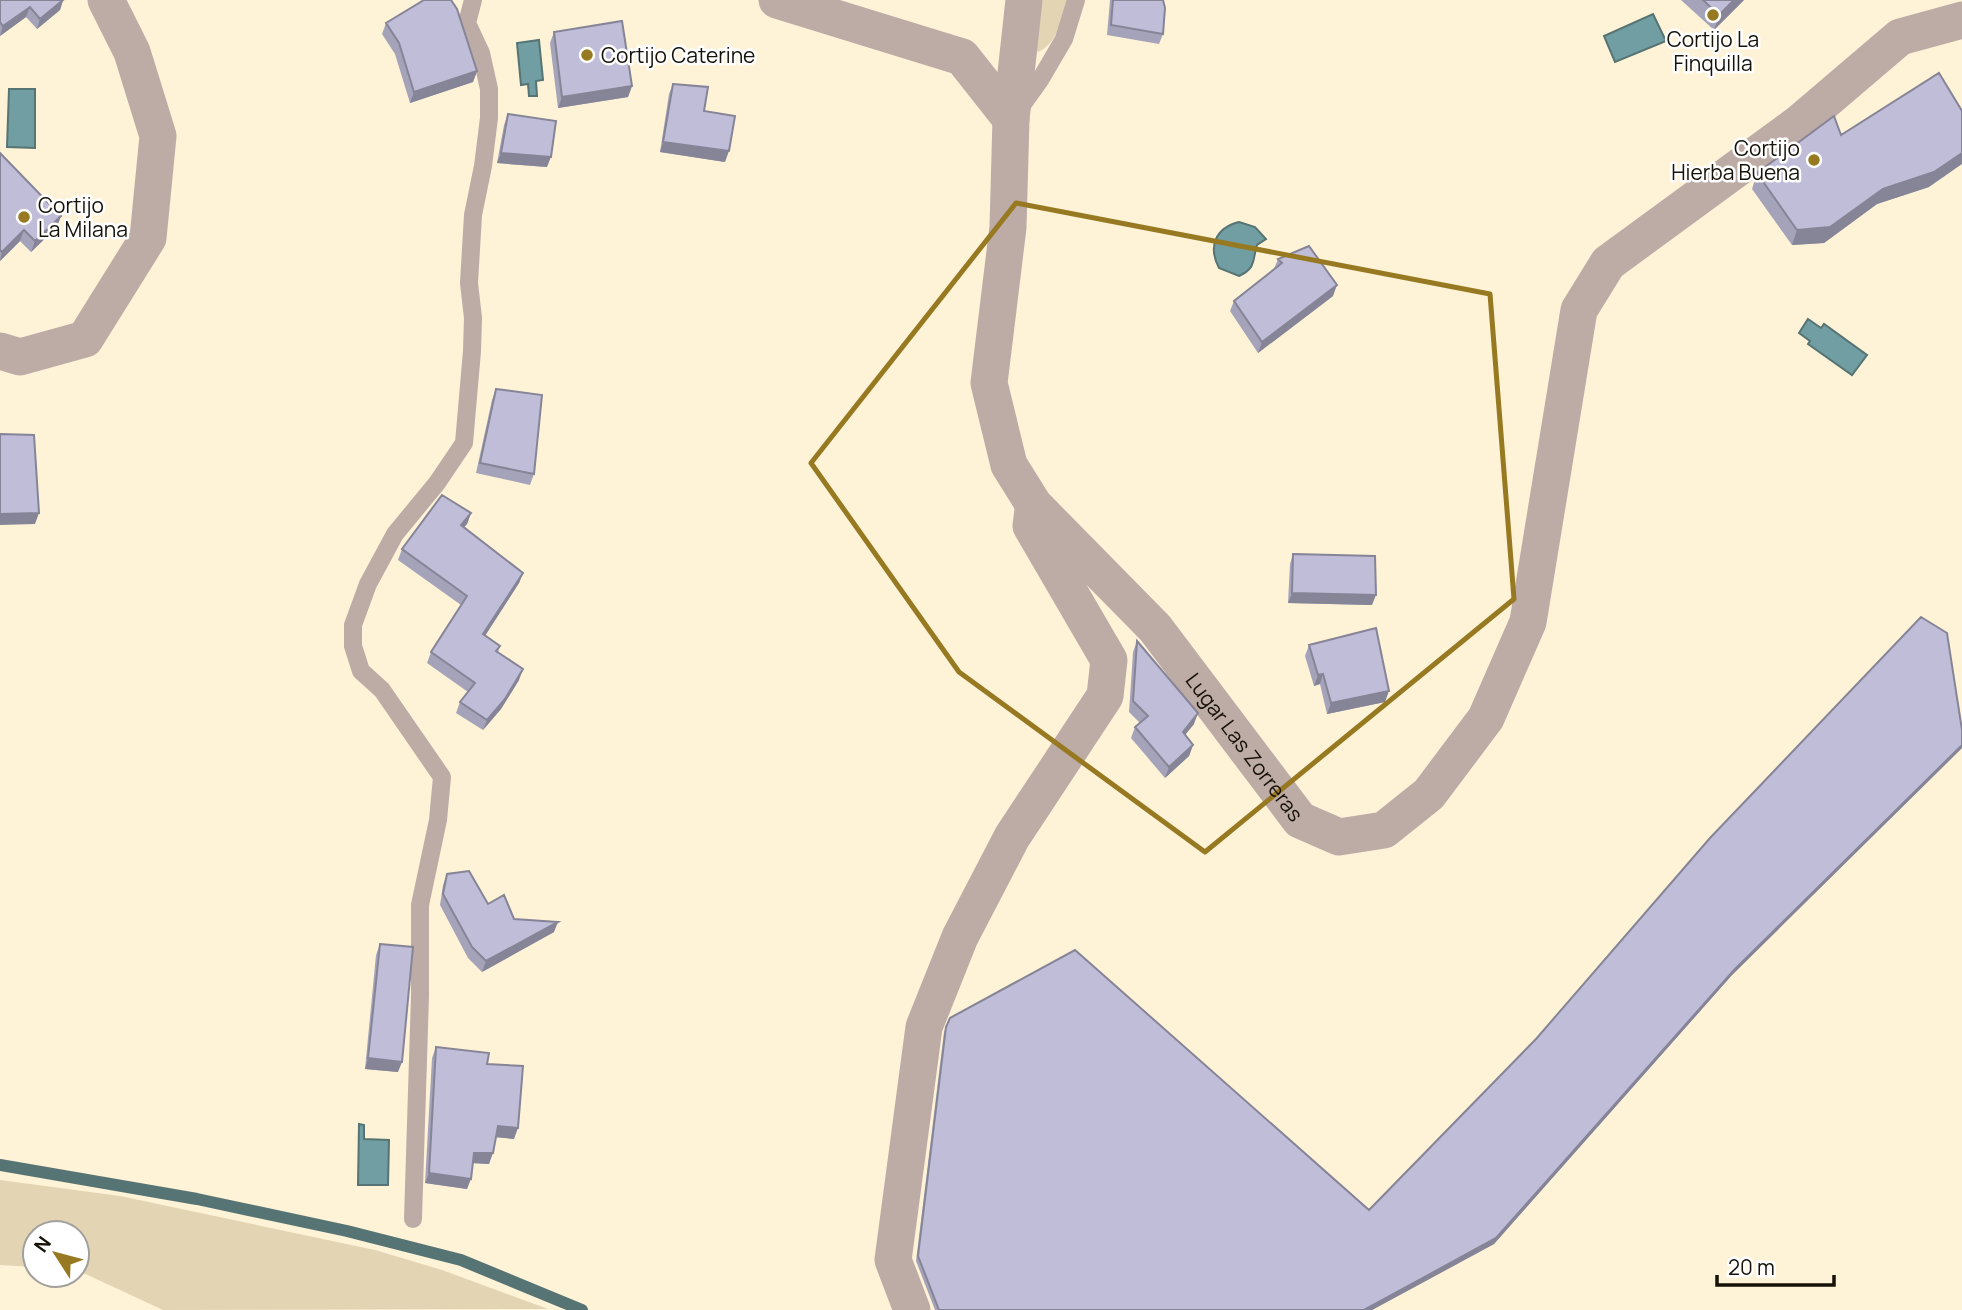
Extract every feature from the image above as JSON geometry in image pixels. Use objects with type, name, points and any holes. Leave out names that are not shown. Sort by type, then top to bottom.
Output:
[{"type":"street","points":[[0,351],[20,357],[85,339],[148,238],[158,136],[132,52],[106,0]]},
{"type":"street","points":[[777,0],[962,57],[1011,119]]},
{"type":"street","points":[[912,1310],[893,1260],[924,1027],[960,937],[1012,837],[1105,696],[1109,660],[1031,526],[1034,505],[1009,465],[989,383],[1008,227],[1011,119],[1024,0]]},
{"type":"street","name":"Lugar Las Zorreras","points":[[1034,505],[1155,628],[1300,820],[1339,837],[1384,830],[1429,794],[1486,718],[1528,622],[1579,310],[1608,263],[1798,124],[1900,37],[1962,20]]},
{"type":"lane","points":[[413,1219],[421,905],[439,820],[442,776],[382,690],[361,671],[353,646],[353,625],[368,584],[395,534],[437,483],[464,443],[472,351],[473,318],[469,283],[473,215],[489,118],[489,89],[481,53],[467,23],[472,0]]},
{"type":"lane","points":[[1011,119],[1041,80],[1065,39],[1076,0]]},
{"type":"highlighted area","points":[[1016,203],[1490,294],[1514,599],[1205,852],[959,672],[811,463]]},
{"type":"shaded area","points":[[1035,0],[1068,0],[1055,37],[1038,52],[1031,46]]},
{"type":"shaded area","points":[[0,1180],[120,1196],[375,1250],[442,1270],[548,1309],[163,1310],[91,1277],[91,1219],[21,1219],[21,1266],[0,1265]]},
{"type":"water","points":[[1653,14],[1666,41],[1615,62],[1604,36]]},
{"type":"water","points":[[539,40],[543,80],[536,81],[537,96],[529,96],[528,84],[521,85],[517,43]]},
{"type":"water","points":[[9,89],[35,89],[35,148],[7,147]]},
{"type":"water","points":[[1239,222],[1255,227],[1266,239],[1257,245],[1251,267],[1239,276],[1219,268],[1214,246],[1224,229]]},
{"type":"water","points":[[1808,319],[1821,328],[1824,324],[1867,355],[1852,375],[1808,344],[1810,341],[1799,333]]},
{"type":"water","points":[[359,1124],[364,1125],[364,1139],[389,1140],[388,1185],[358,1185]]},
{"type":"building","points":[[0,0],[63,0],[40,19],[30,7],[3,26],[0,22]]},
{"type":"building","points":[[424,0],[451,0],[457,9],[477,71],[414,92],[399,43],[386,23]]},
{"type":"building","points":[[1113,0],[1163,0],[1163,34],[1111,25]]},
{"type":"building","points":[[1703,0],[1734,0],[1719,15]]},
{"type":"building","name":"Cortijo Caterine","points":[[622,21],[632,86],[562,97],[554,32]]},
{"type":"building","points":[[1939,73],[1962,111],[1962,153],[1934,172],[1883,189],[1830,227],[1797,230],[1757,173],[1834,116],[1841,135]]},
{"type":"building","points":[[673,84],[708,87],[704,111],[735,116],[729,151],[663,142]]},
{"type":"building","points":[[508,114],[556,121],[551,157],[501,153]]},
{"type":"building","name":"Cortijo La Milana","points":[[0,153],[61,216],[35,241],[24,230],[2,252],[0,250]]},
{"type":"building","points":[[1309,246],[1337,285],[1262,342],[1234,301],[1282,263],[1278,259]]},
{"type":"building","points":[[496,389],[542,395],[534,474],[480,463]]},
{"type":"building","points":[[0,434],[34,435],[39,513],[0,514]]},
{"type":"building","points":[[442,495],[471,513],[461,525],[523,573],[483,634],[500,646],[496,651],[523,669],[505,699],[487,720],[460,702],[475,683],[431,652],[467,596],[402,549]]},
{"type":"building","points":[[1293,554],[1375,556],[1376,595],[1292,593]]},
{"type":"building","points":[[1921,617],[1947,633],[1962,745],[1734,970],[1496,1238],[1364,1310],[939,1310],[918,1256],[946,1027],[950,1018],[1075,950],[1369,1210],[1536,1039],[1710,838]]},
{"type":"building","points":[[1376,628],[1389,691],[1331,703],[1323,674],[1318,675],[1309,645]]},
{"type":"building","points":[[1137,641],[1198,713],[1183,732],[1193,745],[1169,767],[1135,727],[1148,716],[1133,701]]},
{"type":"building","points":[[469,871],[488,904],[504,895],[514,919],[558,922],[486,961],[472,947],[443,894],[447,874]]},
{"type":"building","points":[[380,944],[413,947],[402,1062],[368,1058]]},
{"type":"building","points":[[436,1047],[489,1053],[487,1064],[523,1066],[518,1128],[498,1126],[493,1153],[474,1153],[471,1179],[429,1173]]},
{"type":"waterway","points":[[0,1165],[197,1199],[347,1231],[461,1260],[582,1310]]},
{"type":"place","name":"Cortijo La Finquilla","points":[[1713,15]]},
{"type":"place","name":"Cortijo Caterine","points":[[587,55]]},
{"type":"place","name":"Cortijo Hierba Buena","points":[[1814,160]]},
{"type":"place","name":"Cortijo La Milana","points":[[24,217]]}]
